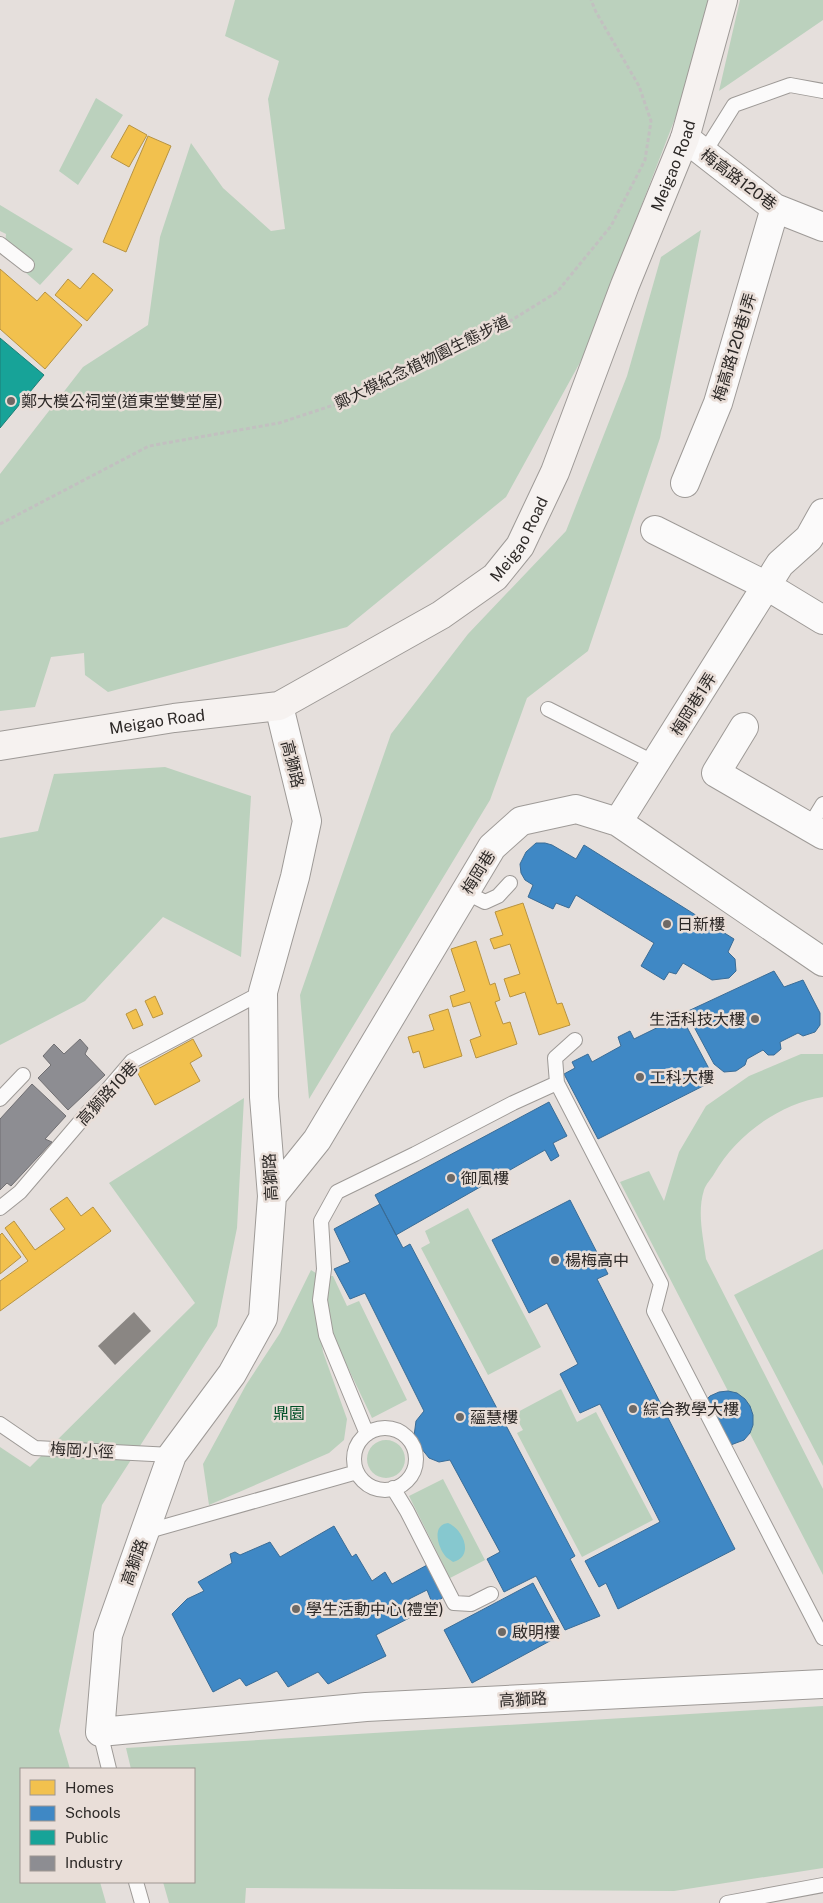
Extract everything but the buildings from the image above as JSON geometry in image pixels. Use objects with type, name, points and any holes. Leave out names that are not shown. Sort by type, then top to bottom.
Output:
[{"type":"street","name":"Meigao Road","points":[[0,746],[174,718],[279,706],[441,615],[495,577],[520,546],[555,472],[625,285],[694,146],[723,0]]},
{"type":"street","name":"梅高路120巷","points":[[694,146],[776,208],[823,227]]},
{"type":"street","name":"梅高路120巷1弄","points":[[685,483],[718,403],[776,208]]},
{"type":"street","name":"梅岡巷1弄","points":[[618,822],[780,564],[809,538],[823,513]]},
{"type":"street","points":[[655,530],[767,586],[823,620]]},
{"type":"street","name":"高獅路","points":[[279,706],[307,821],[295,877],[263,992],[264,1097],[272,1196],[263,1318],[232,1374],[172,1455],[108,1635],[100,1732],[366,1707],[823,1684]]},
{"type":"street","points":[[744,726],[716,773],[818,822]]},
{"type":"street","name":"梅岡巷","points":[[272,1196],[317,1140],[492,847],[521,821],[576,809],[618,822],[823,962]]},
{"type":"lane","points":[[694,146],[734,105],[790,85],[823,91]]},
{"type":"lane","points":[[0,244],[27,265]]},
{"type":"lane","points":[[548,709],[655,764]]},
{"type":"lane","points":[[465,892],[485,902],[498,896],[510,883]]},
{"type":"lane","name":"高獅路10巷","points":[[0,1208],[20,1192],[132,1061],[263,992]]},
{"type":"lane","points":[[575,1040],[555,1058],[557,1083],[661,1284],[654,1311],[823,1638]]},
{"type":"lane","points":[[0,1099],[23,1075]]},
{"type":"lane","points":[[366,1434],[326,1335],[320,1300],[324,1268],[321,1221],[337,1192],[513,1103],[557,1083]]},
{"type":"lane","name":"梅岡小徑","points":[[0,1424],[36,1448],[172,1455]]},
{"type":"lane","points":[[385,1428],[394,1430],[410,1441],[416,1460],[414,1469],[402,1484],[393,1488],[377,1488],[369,1485],[357,1472],[354,1456],[356,1447],[366,1434],[385,1428]]},
{"type":"lane","points":[[145,1532],[357,1472]]},
{"type":"lane","points":[[393,1488],[407,1511],[454,1603],[471,1604],[491,1594]]},
{"type":"lane","points":[[100,1732],[109,1768]]},
{"type":"lane","points":[[136,1883],[142,1903]]},
{"type":"lane","points":[[727,1903],[823,1885]]},
{"type":"path","name":"鄭大模紀念植物園生態步道","points":[[0,524],[149,446],[279,423],[340,403],[429,357],[494,331],[556,292],[611,226],[645,160],[651,121],[639,86],[591,0]]},
{"type":"green space","points":[[235,0],[717,0],[708,33],[583,357],[506,497],[347,627],[108,692],[85,675],[84,653],[51,657],[35,707],[0,711],[0,474],[83,367],[148,325],[160,237],[191,143],[223,188],[271,231],[285,229],[268,99],[279,61],[225,36]]},
{"type":"green space","points":[[740,0],[823,0],[823,20],[719,91]]},
{"type":"green space","points":[[96,98],[123,115],[78,185],[59,171]]},
{"type":"green space","points":[[0,205],[73,249],[40,285],[4,254],[6,234],[0,231]]},
{"type":"green space","points":[[701,230],[660,438],[588,651],[527,698],[490,800],[309,1099],[300,995],[391,734],[468,634],[566,531],[627,376],[661,257]]},
{"type":"green space","points":[[165,767],[251,796],[241,957],[163,917],[85,1001],[0,1045],[0,838],[38,831],[54,774]]},
{"type":"green space","points":[[801,1054],[823,1054],[823,1097],[790,1106],[775,1114],[734,1146],[704,1190],[701,1215],[706,1259],[823,1489],[823,1575],[620,1182],[649,1171],[664,1201],[679,1152],[706,1106],[749,1076]]},
{"type":"green space","points":[[244,1098],[237,1228],[217,1326],[102,1505],[59,1731],[70,1768],[20,1768],[20,1883],[100,1883],[106,1903],[0,1903],[0,1447],[30,1467],[195,1303],[109,1183]]},
{"type":"green space","points":[[468,1208],[541,1347],[488,1375],[421,1248],[430,1243],[425,1231]]},
{"type":"green space","points":[[823,1249],[823,1466],[734,1295]]},
{"type":"green space","name":"鼎園","points":[[311,1270],[319,1275],[316,1307],[323,1352],[347,1419],[344,1440],[329,1453],[209,1505],[203,1464],[246,1385],[280,1333]]},
{"type":"green space","points":[[328,1276],[333,1276],[347,1306],[359,1301],[407,1400],[372,1418],[328,1326],[326,1303]]},
{"type":"green space","points":[[561,1389],[577,1422],[596,1412],[653,1520],[582,1557],[517,1433],[523,1430],[514,1414]]},
{"type":"green space","points":[[386,1440],[399,1446],[405,1459],[399,1472],[386,1478],[373,1472],[367,1459],[373,1446]]},
{"type":"green space","points":[[443,1479],[485,1560],[450,1578],[409,1496]]},
{"type":"green space","points":[[823,1706],[823,1868],[674,1891],[246,1888],[245,1903],[169,1903],[163,1883],[195,1883],[195,1768],[131,1768],[126,1748]]},
{"type":"water","points":[[448,1523],[462,1536],[465,1549],[460,1559],[453,1562],[443,1553],[438,1537],[439,1528]]},
{"type":"place","name":"鄭大模公祠堂(道東堂雙堂屋)","points":[[11,401]]},
{"type":"place","name":"日新樓","points":[[667,924]]},
{"type":"place","name":"生活科技大樓","points":[[755,1019]]},
{"type":"place","name":"工科大樓","points":[[640,1077]]},
{"type":"place","name":"御風樓","points":[[451,1178]]},
{"type":"place","name":"楊梅高中","points":[[555,1260]]},
{"type":"place","name":"綜合教學大樓","points":[[633,1409]]},
{"type":"place","name":"蘊慧樓","points":[[460,1417]]},
{"type":"place","name":"學生活動中心(禮堂)","points":[[296,1609]]},
{"type":"place","name":"啟明樓","points":[[502,1632]]}]
